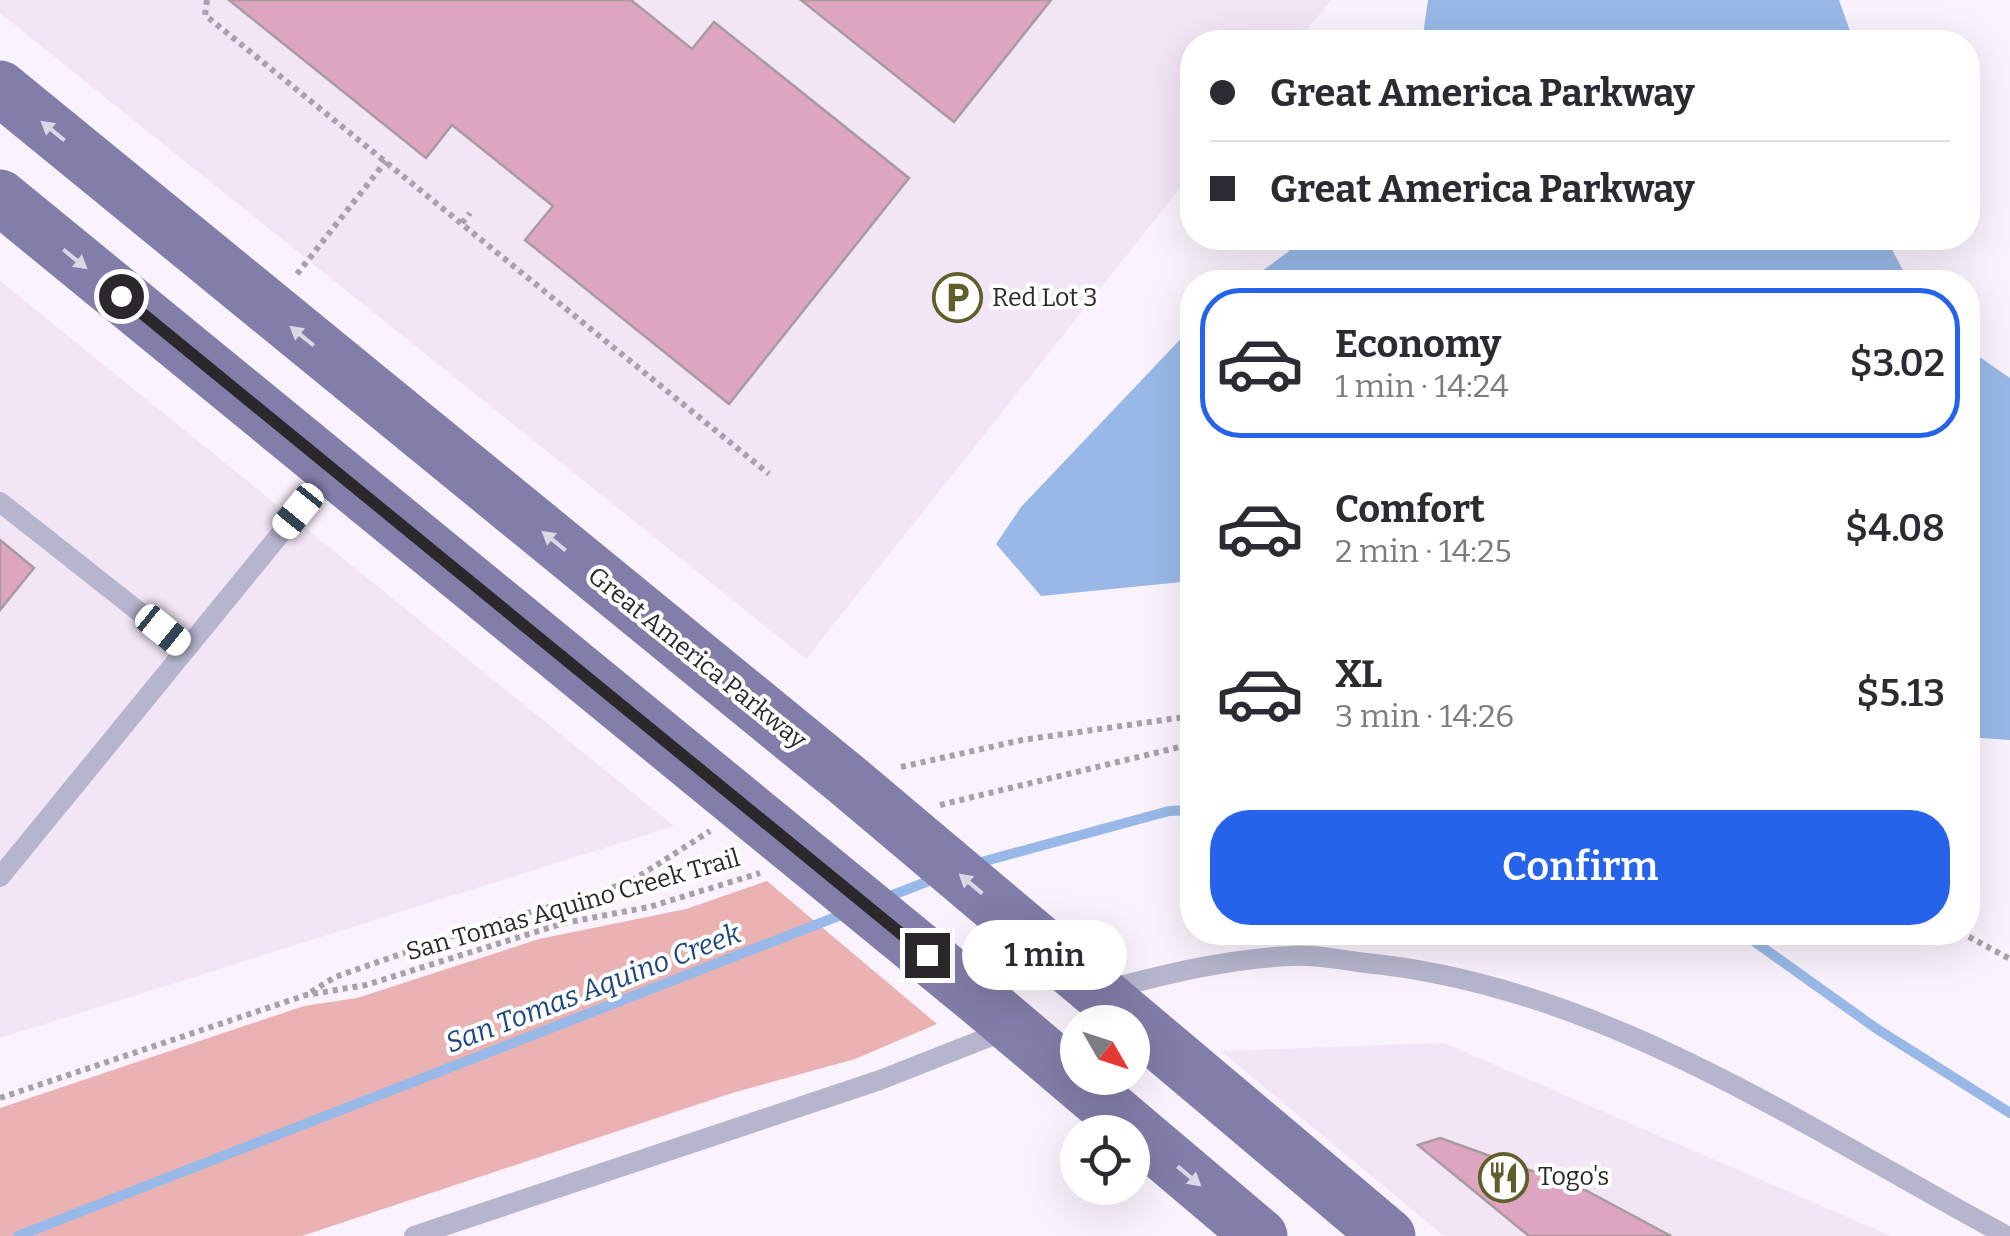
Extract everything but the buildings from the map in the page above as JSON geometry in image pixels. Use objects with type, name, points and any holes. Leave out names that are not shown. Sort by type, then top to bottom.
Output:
[{"type":"main road","name":"Great America Parkway","points":[[0,88],[885,800],[1085,980],[1388,1236]]},
{"type":"main road","points":[[0,198],[736,801],[778,858],[997,1013],[1260,1236]]},
{"type":"lane","points":[[0,877],[332,470]]},
{"type":"lane","points":[[0,502],[185,648]]},
{"type":"lane","points":[[1085,980],[1293,955],[1425,968],[1528,995],[1611,1026],[1708,1074],[2008,1236]]},
{"type":"lane","points":[[414,1236],[880,1080],[997,1013]]},
{"type":"path","points":[[207,0],[205,15],[769,474]]},
{"type":"path","points":[[296,276],[386,161]]},
{"type":"path","points":[[462,223],[470,213]]},
{"type":"path","points":[[885,800],[1022,740],[1180,718]]},
{"type":"path","points":[[885,800],[962,796],[1180,747]]},
{"type":"path","name":"San Tomas Aquino Creek Trail","points":[[306,995],[335,978],[438,941],[633,880],[714,828],[736,801]]},
{"type":"path","name":"San Tomas Aquino Creek Trail","points":[[0,1098],[306,995],[366,986],[564,923],[649,908],[778,858]]},
{"type":"path","points":[[1980,943],[2010,957]]},
{"type":"shaded area","points":[[0,0],[1331,0],[1307,30],[1180,30],[1180,188],[806,659],[0,13]]},
{"type":"shaded area","points":[[0,281],[674,826],[0,1038]]},
{"type":"shaded area","points":[[767,881],[937,1024],[855,1059],[732,1093],[302,1236],[0,1236],[0,1108],[304,1006],[357,998],[539,939],[686,909]]},
{"type":"shaded area","points":[[1444,1043],[1891,1236],[1444,1236],[1221,1051]]},
{"type":"water","points":[[1428,0],[1839,0],[1850,30],[1424,30]]},
{"type":"water","points":[[1291,250],[1892,250],[1903,270],[1263,270]]},
{"type":"water","points":[[1180,340],[1180,582],[1041,596],[996,544],[1021,507]]},
{"type":"water","points":[[1980,357],[2010,378],[2010,740],[1980,738]]},
{"type":"waterway","name":"San Tomas Aquino Creek","points":[[974,864],[1180,811]]},
{"type":"waterway","name":"San Tomas Aquino Creek","points":[[885,898],[934,879]]},
{"type":"waterway","name":"San Tomas Aquino Creek","points":[[18,1236],[846,913]]},
{"type":"waterway","name":"San Tomas Aquino Creek","points":[[1759,945],[1877,1029],[2010,1113]]},
{"type":"place","name":"Red Lot 3","points":[[957,298]]},
{"type":"place","name":"Togo's","points":[[1503,1177]]},
{"type":"route","points":[[121,296],[927,955]]}]
